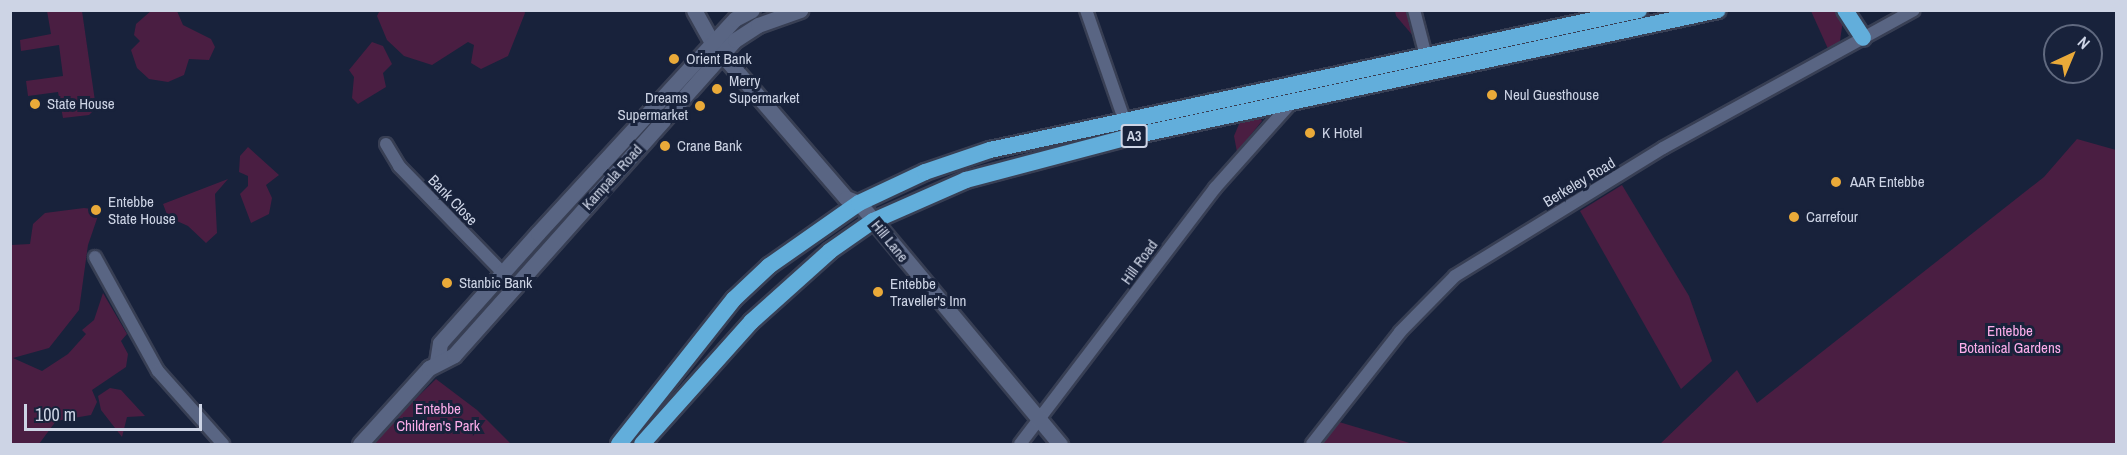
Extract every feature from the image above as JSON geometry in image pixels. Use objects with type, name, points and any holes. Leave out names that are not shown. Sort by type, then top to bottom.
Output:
[{"type":"highway","name":"A3","points":[[619,444],[734,299],[802,239],[859,203],[965,155],[1640,10]]},
{"type":"highway","name":"A3","points":[[642,444],[751,322],[830,251],[873,221],[966,180],[1048,155],[1718,10]]},
{"type":"highway","points":[[1845,10],[1863,38]]},
{"type":"main road","name":"Hill Lane","points":[[694,10],[718,48],[846,198],[859,203],[1060,444]]},
{"type":"main road","name":"Kampala Road","points":[[360,444],[438,362],[454,355],[718,48],[735,19],[752,10]]},
{"type":"main road","name":"Kampala Road","points":[[438,362],[440,343],[503,273],[718,48],[748,30],[800,10]]},
{"type":"street","points":[[1086,10],[1125,122]]},
{"type":"street","points":[[1414,10],[1426,56]]},
{"type":"street","name":"Berkeley Road","points":[[1312,444],[1400,332],[1455,276],[1664,148],[1914,10]]},
{"type":"street","name":"Hill Road","points":[[1020,444],[1215,188],[1291,103]]},
{"type":"street","name":"Bank Close","points":[[386,144],[399,166],[503,273]]},
{"type":"street","points":[[95,257],[176,396],[224,444]]},
{"type":"green space","points":[[152,10],[177,11],[183,25],[211,39],[215,47],[209,60],[189,59],[184,75],[168,82],[149,79],[137,68],[131,50],[140,41],[134,35],[136,24]]},
{"type":"green space","points":[[380,10],[524,10],[525,13],[508,56],[481,69],[471,63],[474,45],[468,42],[432,65],[404,56],[387,40],[377,16]]},
{"type":"green space","points":[[47,11],[82,11],[96,108],[89,115],[63,118],[58,92],[28,96],[26,81],[63,76],[59,45],[21,51],[20,40],[51,34]]},
{"type":"green space","points":[[1395,11],[1410,11],[1414,37],[1396,16]]},
{"type":"green space","points":[[1811,11],[1838,11],[1843,20],[1840,41],[1829,51]]},
{"type":"green space","points":[[372,42],[383,46],[392,64],[383,73],[386,87],[358,104],[352,98],[354,77],[349,70]]},
{"type":"green space","points":[[1258,114],[1262,121],[1237,152],[1234,136],[1242,117]]},
{"type":"green space","name":"Entebbe Botanical Gardens","points":[[2077,139],[2116,150],[2116,444],[1660,444],[1737,370],[1757,403],[2044,177]]},
{"type":"green space","points":[[248,147],[279,175],[266,185],[272,198],[269,214],[251,223],[240,194],[248,186],[248,176],[239,172],[240,156]]},
{"type":"green space","points":[[228,179],[215,194],[217,233],[206,243],[188,226],[168,217],[163,204]]},
{"type":"green space","points":[[1622,185],[1689,296],[1712,361],[1681,389],[1580,211]]},
{"type":"green space","points":[[84,208],[100,210],[88,245],[79,310],[49,348],[13,358],[42,371],[68,354],[86,334],[82,330],[94,320],[103,293],[127,334],[121,341],[128,354],[126,367],[92,390],[97,402],[91,415],[56,421],[39,444],[11,444],[11,245],[30,244],[33,224],[45,213]]},
{"type":"green space","name":"Entebbe Children's Park","points":[[436,379],[477,410],[511,444],[369,444]]},
{"type":"green space","points":[[110,388],[121,390],[145,416],[127,417],[122,437],[101,410],[98,396]]},
{"type":"green space","points":[[1339,422],[1413,444],[1318,444]]},
{"type":"place","name":"Orient Bank","points":[[674,59]]},
{"type":"place","name":"Merry Supermarket","points":[[717,89]]},
{"type":"place","name":"Neul Guesthouse","points":[[1492,95]]},
{"type":"place","name":"State House","points":[[35,104]]},
{"type":"place","name":"Dreams Supermarket","points":[[700,106]]},
{"type":"place","name":"K Hotel","points":[[1310,133]]},
{"type":"place","name":"Crane Bank","points":[[665,146]]},
{"type":"place","name":"AAR Entebbe","points":[[1836,182]]},
{"type":"place","name":"Entebbe State House","points":[[96,210]]},
{"type":"place","name":"Carrefour","points":[[1794,217]]},
{"type":"place","name":"Stanbic Bank","points":[[447,283]]},
{"type":"place","name":"Entebbe Traveller's Inn","points":[[878,292]]}]
